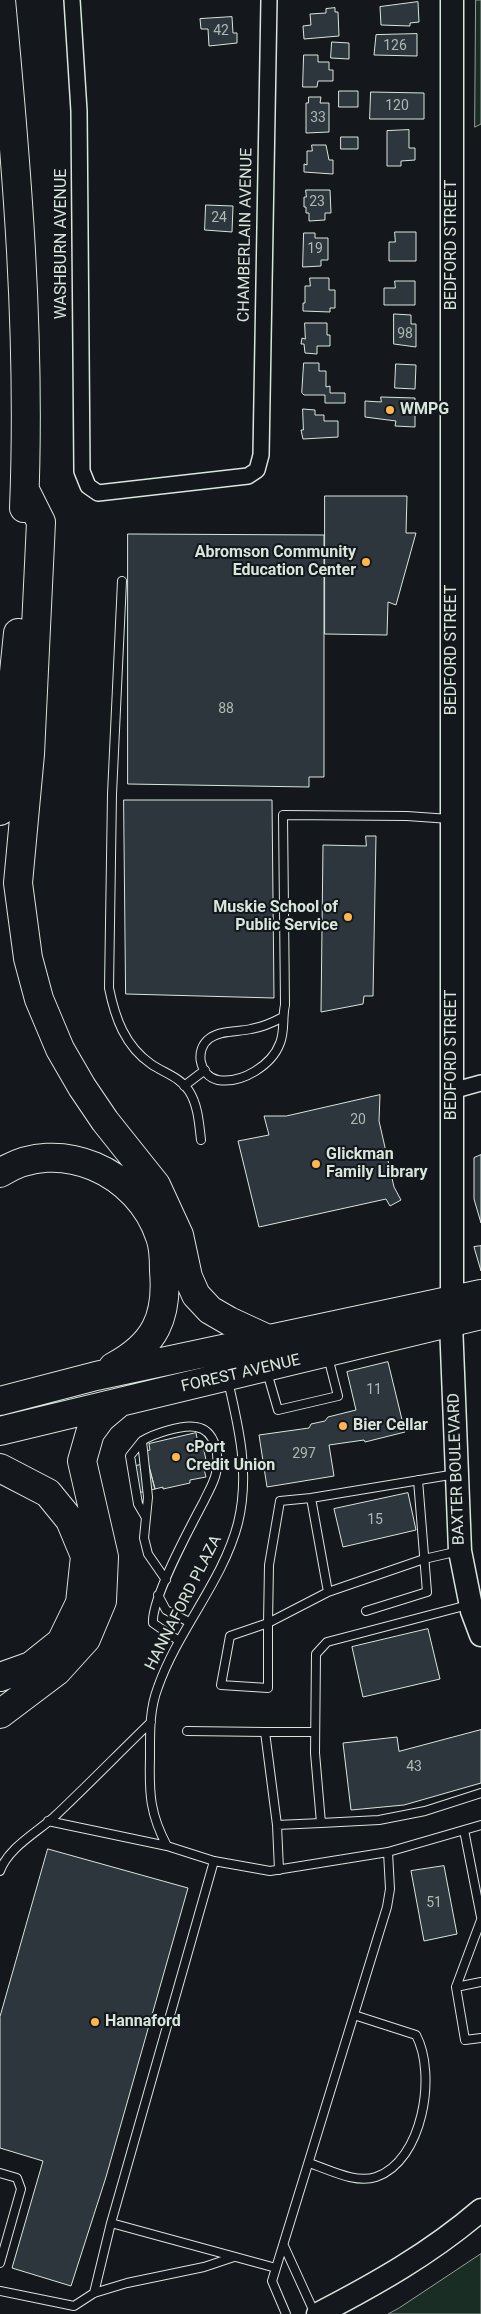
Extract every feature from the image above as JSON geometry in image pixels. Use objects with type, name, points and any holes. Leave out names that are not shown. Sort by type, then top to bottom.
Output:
[{"type":"highway","points":[[0,812],[20,622],[25,490],[26,344],[19,205],[1,0]]},
{"type":"highway","points":[[25,490],[41,522],[30,754],[18,883],[28,958],[39,999],[60,1049],[82,1087],[105,1121],[156,1185],[179,1235],[188,1276],[196,1295],[216,1314],[268,1339]]},
{"type":"highway","points":[[0,1173],[22,1162],[42,1157],[64,1157],[88,1163],[108,1172],[135,1194],[151,1217],[160,1237],[165,1283],[164,1308],[156,1329],[146,1344],[133,1355],[96,1376]]},
{"type":"highway","name":"FOREST AVENUE","points":[[0,1432],[327,1354],[452,1312],[481,1294]]},
{"type":"highway","name":"FOREST AVENUE","points":[[0,1401],[96,1376],[268,1339],[452,1312],[481,1315]]},
{"type":"highway","points":[[0,1714],[56,1671],[86,1640],[102,1601],[104,1556],[82,1461],[90,1433],[101,1418],[120,1402]]},
{"type":"highway","points":[[0,1468],[48,1493],[70,1520],[85,1556],[80,1603],[61,1642],[32,1666],[0,1677]]},
{"type":"street","name":"WASHBURN AVENUE","points":[[72,0],[79,111],[82,471],[88,486],[98,493],[248,476],[256,470]]},
{"type":"street","name":"CHAMBERLAIN AVENUE","points":[[256,470],[260,455],[269,0]]},
{"type":"street","name":"BEDFORD STREET","points":[[452,0],[452,1312]]},
{"type":"street","points":[[452,1091],[481,1083]]},
{"type":"street","name":"BAXTER BOULEVARD","points":[[452,1312],[460,1551],[470,1605],[481,1635]]},
{"type":"street","points":[[316,2314],[396,2272],[451,2235],[481,2210]]},
{"type":"lane","points":[[122,581],[112,784],[109,988],[114,1017],[129,1043],[150,1064],[184,1086],[196,1106],[202,1140]]},
{"type":"lane","points":[[283,1017],[269,1025],[217,1034],[208,1039],[202,1047],[200,1057],[205,1070],[216,1080],[227,1080],[257,1071],[270,1059],[280,1045],[285,1005],[283,815],[407,816],[452,819]]},
{"type":"lane","points":[[184,1086],[205,1070]]},
{"type":"lane","points":[[266,1368],[278,1410],[338,1396],[327,1354]]},
{"type":"lane","name":"HANNAFORD PLAZA","points":[[167,1846],[155,1824],[149,1789],[151,1722],[157,1688],[179,1641],[229,1549],[237,1525],[243,1498],[241,1442],[228,1377]]},
{"type":"lane","points":[[145,1516],[138,1504],[130,1456],[142,1441],[150,1436],[190,1426],[199,1427],[208,1432],[213,1440],[218,1460],[216,1474],[158,1596],[152,1614],[153,1623],[179,1641]]},
{"type":"lane","points":[[142,1441],[148,1497],[144,1538],[148,1554],[166,1580]]},
{"type":"lane","points":[[456,1474],[311,1498],[280,1501],[269,1566],[268,1623],[268,1688],[221,1685],[230,1636],[268,1623],[328,1592],[424,1559],[460,1551]]},
{"type":"lane","points":[[366,1611],[427,1592],[418,1480]]},
{"type":"lane","points":[[311,1498],[328,1592]]},
{"type":"lane","points":[[158,1596],[166,1610],[189,1622]]},
{"type":"lane","points":[[321,1823],[315,1754],[316,1654],[327,1642],[470,1605]]},
{"type":"lane","points":[[0,1872],[2,1865],[27,1838],[48,1821],[151,1722]]},
{"type":"lane","points":[[187,1731],[315,1732]]},
{"type":"lane","points":[[265,1732],[277,1825],[279,1870]]},
{"type":"lane","points":[[277,1825],[380,1820],[425,1811],[481,1793]]},
{"type":"lane","points":[[48,1821],[167,1846],[214,1861],[270,1872],[388,1852],[481,1825]]},
{"type":"lane","points":[[464,1830],[481,1918],[456,1987],[465,2040],[481,2038]]},
{"type":"lane","points":[[286,2314],[272,2281],[387,1907],[390,1889],[388,1852]]},
{"type":"lane","points":[[94,2293],[111,2223],[214,1861]]},
{"type":"lane","points":[[456,1987],[481,1982]]},
{"type":"lane","points":[[309,2163],[347,2176],[375,2178],[387,2171],[410,2147],[421,2119],[424,2100],[423,2063],[420,2043],[416,2035],[354,2015]]},
{"type":"lane","points":[[0,2173],[17,2178],[21,2189],[0,2263]]},
{"type":"lane","points":[[111,2223],[276,2268]]},
{"type":"lane","points":[[284,2246],[316,2314]]},
{"type":"lane","points":[[0,2291],[74,2306],[94,2293],[234,2258]]},
{"type":"green space","points":[[476,0],[481,0],[481,124],[475,127]]},
{"type":"green space","points":[[481,2254],[481,2314],[388,2314],[399,2308]]},
{"type":"building","points":[[418,2],[419,22],[410,23],[410,26],[381,25],[380,7]]},
{"type":"building","points":[[335,8],[335,12],[338,12],[339,36],[304,39],[303,26],[311,25],[310,14],[326,13],[326,9]]},
{"type":"building","points":[[232,17],[233,33],[237,33],[237,43],[209,46],[208,29],[201,29],[200,19]]},
{"type":"building","points":[[417,34],[417,56],[374,55],[376,35]]},
{"type":"building","points":[[332,42],[349,43],[349,59],[331,58]]},
{"type":"building","points":[[304,55],[318,55],[318,62],[329,62],[329,70],[333,70],[333,81],[318,81],[317,87],[303,87]]},
{"type":"building","points":[[339,91],[358,91],[358,107],[339,107]]},
{"type":"building","points":[[371,92],[424,93],[424,119],[370,119]]},
{"type":"building","points":[[309,97],[321,97],[320,103],[329,103],[329,132],[306,133],[306,103],[308,103]]},
{"type":"building","points":[[409,130],[409,148],[415,148],[415,160],[401,161],[401,166],[387,166],[387,131]]},
{"type":"building","points":[[341,137],[358,137],[358,149],[341,149]]},
{"type":"building","points":[[312,145],[326,145],[329,160],[333,160],[333,174],[304,172],[304,164],[307,165],[307,151],[312,151]]},
{"type":"building","points":[[306,190],[330,190],[331,213],[325,213],[325,220],[309,221],[309,213],[306,213],[306,207],[304,207]]},
{"type":"building","points":[[206,205],[233,206],[232,232],[205,230]]},
{"type":"building","points":[[395,232],[416,232],[416,261],[389,261],[389,242],[395,242]]},
{"type":"building","points":[[304,233],[315,233],[315,238],[328,238],[328,260],[321,260],[321,266],[303,267]]},
{"type":"building","points":[[310,278],[329,278],[329,290],[335,290],[335,308],[330,308],[330,312],[303,311],[305,286],[310,286]]},
{"type":"building","points":[[395,281],[415,281],[415,305],[384,305],[384,288],[395,288]]},
{"type":"building","points":[[394,314],[411,315],[411,324],[416,324],[416,347],[394,344]]},
{"type":"building","points":[[305,323],[327,323],[327,335],[330,335],[330,346],[317,346],[317,354],[305,353],[304,344],[301,344],[302,338],[305,339]]},
{"type":"building","points":[[304,363],[319,363],[319,371],[326,371],[326,387],[330,386],[330,393],[345,393],[345,403],[325,403],[325,395],[304,395],[302,393]]},
{"type":"building","points":[[396,364],[416,365],[415,389],[395,388]]},
{"type":"building","name":"WMPG","points":[[381,397],[415,398],[415,427],[395,426],[396,421],[365,417],[365,401],[381,402]]},
{"type":"building","points":[[303,409],[315,410],[315,415],[324,415],[324,421],[338,421],[338,437],[303,439],[301,430],[303,430]]},
{"type":"building","name":"Abromson Community Education Center","points":[[325,496],[407,496],[406,533],[416,533],[396,605],[388,602],[387,635],[325,634]]},
{"type":"building","points":[[128,534],[324,535],[324,777],[309,777],[309,787],[128,784]]},
{"type":"building","points":[[124,800],[272,800],[274,998],[126,994]]},
{"type":"building","name":"Muskie School of Public Service","points":[[366,836],[376,836],[373,996],[364,996],[363,1004],[321,1012],[323,845],[366,846]]},
{"type":"building","name":"Glickman Family Library","points":[[380,1095],[379,1121],[394,1187],[401,1200],[390,1206],[386,1199],[259,1227],[238,1141],[269,1135],[264,1116],[286,1116]]},
{"type":"building","points":[[481,1155],[481,1223],[474,1199],[474,1158]]},
{"type":"building","points":[[481,1246],[481,1271],[474,1247]]},
{"type":"building","points":[[388,1362],[405,1432],[365,1442],[364,1440],[329,1445],[334,1476],[267,1487],[259,1435],[309,1428],[311,1424],[325,1421],[328,1417],[356,1410],[347,1372]]},
{"type":"building","name":"cPort Credit Union","points":[[196,1433],[198,1443],[202,1442],[207,1464],[203,1465],[206,1477],[190,1480],[190,1483],[155,1489],[145,1451],[150,1450],[149,1444]]},
{"type":"building","points":[[148,1463],[155,1489],[138,1493],[132,1467]]},
{"type":"building","points":[[408,1493],[416,1530],[343,1547],[334,1509]]},
{"type":"building","points":[[428,1629],[440,1679],[363,1697],[352,1647]]},
{"type":"building","points":[[481,1730],[481,1783],[404,1805],[351,1810],[343,1743],[397,1737],[399,1751]]},
{"type":"building","points":[[48,1849],[188,1888],[106,2177],[71,2286],[12,2268],[43,2161],[0,2148],[0,2017]]},
{"type":"building","points":[[444,1866],[457,1934],[424,1941],[411,1871]]},
{"type":"place","name":"WMPG","points":[[390,410]]},
{"type":"place","name":"Abromson Community Education Center","points":[[366,562]]},
{"type":"place","name":"Muskie School of Public Service","points":[[348,917]]},
{"type":"place","name":"Glickman Family Library","points":[[316,1164]]},
{"type":"place","name":"Bier Cellar","points":[[343,1426]]},
{"type":"place","name":"cPort Credit Union","points":[[176,1457]]},
{"type":"place","name":"Hannaford","points":[[95,2022]]}]
